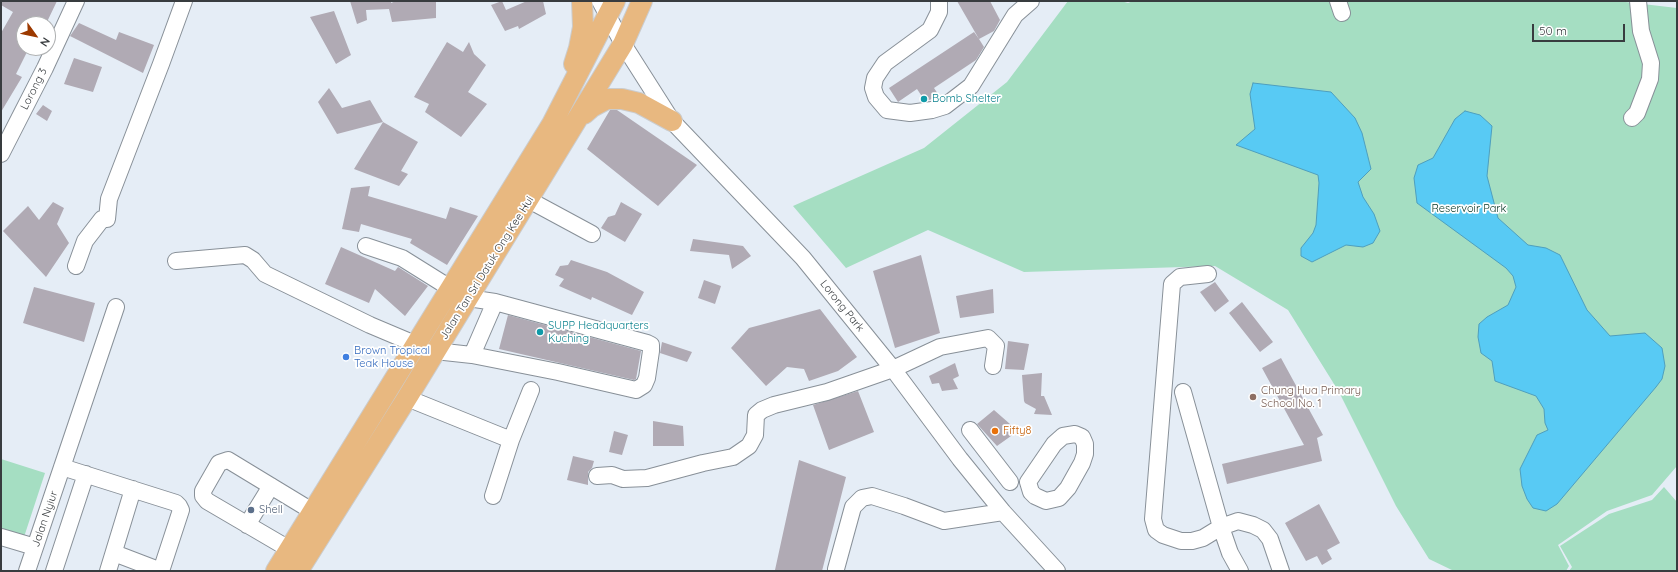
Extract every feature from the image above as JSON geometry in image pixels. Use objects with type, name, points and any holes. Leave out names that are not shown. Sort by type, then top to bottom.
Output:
[{"type":"main road","points":[[552,124],[580,48],[583,27],[582,1]]},
{"type":"main road","name":"Jalan Tan Sri Datuk Ong Kee Hui","points":[[298,571],[408,398],[435,351],[624,44],[642,1]]},
{"type":"main road","name":"Jalan Tan Sri Datuk Ong Kee Hui","points":[[276,571],[552,124],[608,6]]},
{"type":"main road","points":[[576,122],[592,107],[607,99],[622,99],[639,103],[672,120]]},
{"type":"street","name":"Lorong 3","points":[[1,154],[45,68],[76,1]]},
{"type":"street","points":[[76,266],[85,241],[102,219],[107,219],[109,199],[184,1]]},
{"type":"street","points":[[939,1],[939,12],[930,30],[885,63],[875,78],[873,88],[876,97],[887,110],[910,113],[932,110],[945,106],[971,86],[1015,15],[1031,1]]},
{"type":"street","points":[[1632,118],[1637,113],[1650,79],[1651,63],[1642,31],[1638,1]]},
{"type":"street","name":"Lorong Park","points":[[608,6],[624,44],[672,120],[803,258],[893,369],[960,459],[1057,571]]},
{"type":"street","points":[[529,200],[592,234]]},
{"type":"street","points":[[366,246],[402,258],[450,288]]},
{"type":"street","points":[[176,261],[245,255],[254,260],[265,274],[370,325],[415,344]]},
{"type":"street","points":[[1208,274],[1180,277],[1172,284],[1153,519],[1156,530],[1181,541],[1192,541],[1203,538],[1221,527],[1238,521],[1252,525],[1263,530],[1270,539],[1281,571]]},
{"type":"street","points":[[435,351],[472,355],[558,372],[636,390],[644,385],[647,378],[651,350],[650,345],[647,343],[495,302],[468,298]]},
{"type":"street","points":[[472,355],[495,302]]},
{"type":"street","name":"Jalan Nyiur","points":[[27,571],[116,308]]},
{"type":"street","points":[[597,476],[612,475],[623,479],[647,478],[703,463],[733,457],[749,446],[755,435],[756,416],[762,410],[774,405],[827,392],[893,369],[940,347],[988,338],[996,346],[993,366]]},
{"type":"street","points":[[493,496],[511,440],[531,390]]},
{"type":"street","points":[[1183,392],[1221,527],[1230,553],[1240,571]]},
{"type":"street","points":[[408,398],[511,440]]},
{"type":"street","points":[[970,430],[1010,482]]},
{"type":"street","points":[[289,549],[207,502],[203,496],[203,492],[219,463],[228,460],[312,511]]},
{"type":"street","points":[[62,467],[176,503],[179,506],[180,510],[161,571],[114,553]]},
{"type":"street","points":[[54,571],[86,474]]},
{"type":"street","points":[[1010,482],[1019,480],[1028,482]]},
{"type":"street","points":[[836,569],[854,507],[862,498],[872,496],[944,521],[1000,507],[1010,482]]},
{"type":"street","points":[[247,525],[271,486]]},
{"type":"street","points":[[108,571],[133,489]]},
{"type":"street","points":[[1,537],[35,547]]},
{"type":"green space","name":"Reservoir Park","points":[[1068,1],[1121,1],[1128,3],[1133,1],[1617,1],[1677,8],[1677,466],[1652,495],[1607,511],[1558,545],[1569,566],[1566,571],[1454,571],[1429,559],[1396,506],[1339,392],[1288,310],[1215,266],[1024,272],[928,230],[846,268],[793,206],[924,148],[1007,82]]},
{"type":"green space","points":[[1,459],[45,473],[24,537],[1,530]]},
{"type":"green space","points":[[1664,487],[1677,502],[1677,571],[1569,571],[1572,567],[1560,546],[1609,514],[1652,500]]},
{"type":"water","points":[[1253,83],[1331,92],[1355,118],[1362,133],[1371,169],[1358,182],[1363,197],[1374,214],[1380,231],[1373,243],[1363,247],[1346,245],[1312,262],[1301,256],[1301,248],[1313,233],[1316,225],[1319,183],[1318,175],[1236,145],[1255,129],[1250,94]]},
{"type":"water","points":[[1465,111],[1480,115],[1492,126],[1487,176],[1498,218],[1528,245],[1546,248],[1560,255],[1587,310],[1610,336],[1645,333],[1662,348],[1665,366],[1662,379],[1557,504],[1546,511],[1533,508],[1527,499],[1522,486],[1520,469],[1537,435],[1548,430],[1545,423],[1544,409],[1536,396],[1495,381],[1492,361],[1481,353],[1478,337],[1479,324],[1487,317],[1508,305],[1516,287],[1513,276],[1506,268],[1417,203],[1414,178],[1418,165],[1433,158],[1455,119]]},
{"type":"building","points":[[1,1],[57,1],[50,16],[16,16],[16,56],[25,56],[16,74],[22,77],[1,112],[1,33],[13,12],[1,5]]},
{"type":"building","points":[[350,1],[391,1],[391,3],[396,1],[436,1],[436,18],[392,22],[389,9],[366,10],[367,20],[357,24]]},
{"type":"building","points":[[502,1],[506,10],[527,1],[543,1],[546,14],[519,29],[518,26],[505,31],[491,5]]},
{"type":"building","points":[[957,1],[990,1],[1000,20],[994,31],[979,39]]},
{"type":"building","points":[[334,11],[351,55],[336,64],[310,17]]},
{"type":"building","points":[[79,23],[116,40],[119,32],[154,45],[143,73],[70,36]]},
{"type":"building","points":[[974,32],[984,47],[976,60],[934,88],[940,97],[925,101],[917,89],[898,102],[889,88]]},
{"type":"building","points":[[447,42],[463,52],[469,42],[474,54],[486,65],[468,92],[487,104],[461,137],[425,112],[429,104],[414,97]]},
{"type":"building","points":[[74,58],[102,67],[93,92],[64,84]]},
{"type":"building","points":[[329,88],[342,108],[370,100],[383,122],[337,134],[318,102]]},
{"type":"building","points":[[43,105],[52,111],[47,121],[36,114]]},
{"type":"building","points":[[610,110],[617,110],[697,165],[658,206],[587,149]]},
{"type":"building","points":[[383,122],[418,142],[401,171],[408,174],[399,186],[354,169]]},
{"type":"building","points":[[370,186],[368,196],[446,219],[450,207],[478,216],[447,265],[410,243],[412,239],[361,224],[359,232],[342,229],[351,188]]},
{"type":"building","points":[[53,202],[64,208],[57,224],[69,243],[46,277],[3,231],[28,206],[39,220]]},
{"type":"building","points":[[621,202],[642,214],[625,242],[601,228],[608,217],[615,215]]},
{"type":"building","points":[[693,239],[743,246],[751,256],[732,269],[729,255],[690,251]]},
{"type":"building","points":[[341,247],[395,271],[398,267],[428,286],[405,316],[375,289],[369,303],[325,284]]},
{"type":"building","points":[[921,255],[940,333],[895,348],[873,271]]},
{"type":"building","points":[[571,260],[607,272],[644,292],[632,315],[592,297],[591,300],[559,286],[564,279],[555,275],[560,266],[568,265]]},
{"type":"building","points":[[704,280],[721,286],[715,304],[698,298]]},
{"type":"building","points":[[1215,282],[1229,301],[1215,312],[1200,292]]},
{"type":"building","points":[[34,287],[95,303],[84,342],[23,323]]},
{"type":"building","points":[[993,289],[994,313],[960,318],[956,296]]},
{"type":"building","points":[[1242,302],[1273,342],[1260,352],[1229,313]]},
{"type":"building","points":[[820,309],[857,357],[838,371],[809,381],[804,369],[787,367],[766,386],[731,348],[749,328]]},
{"type":"building","points":[[508,315],[641,351],[636,379],[634,380],[499,349]]},
{"type":"building","points":[[1008,341],[1029,344],[1024,370],[1005,369]]},
{"type":"building","points":[[662,342],[692,352],[687,362],[660,353]]},
{"type":"building","points":[[1281,358],[1323,435],[1317,438],[1322,461],[1227,484],[1222,464],[1304,445],[1262,368]]},
{"type":"building","points":[[955,363],[959,376],[953,379],[958,389],[942,391],[939,383],[932,384],[929,376]]},
{"type":"building","points":[[1042,373],[1041,396],[1044,396],[1052,415],[1034,414],[1036,409],[1024,401],[1022,375]]},
{"type":"building","points":[[858,391],[874,432],[829,450],[813,405]]},
{"type":"building","points":[[994,410],[1018,431],[997,446],[977,424]]},
{"type":"building","points":[[653,421],[683,426],[684,446],[653,446]]},
{"type":"building","points":[[614,431],[628,435],[622,455],[609,452]]},
{"type":"building","points":[[573,456],[594,461],[592,468],[588,472],[588,485],[567,480]]},
{"type":"building","points":[[799,460],[846,477],[822,571],[775,570]]},
{"type":"building","points":[[1319,504],[1340,543],[1327,550],[1332,559],[1322,565],[1317,556],[1306,561],[1285,523]]},
{"type":"place","name":"Bomb Shelter","points":[[924,99]]},
{"type":"place","name":"SUPP Headquarters Kuching","points":[[540,332]]},
{"type":"place","name":"Brown Tropical Teak House","points":[[346,357]]},
{"type":"place","name":"Chung Hua Primary School No. 1","points":[[1253,397]]},
{"type":"place","name":"Fifty8","points":[[995,431]]},
{"type":"place","name":"Shell","points":[[251,510]]}]
